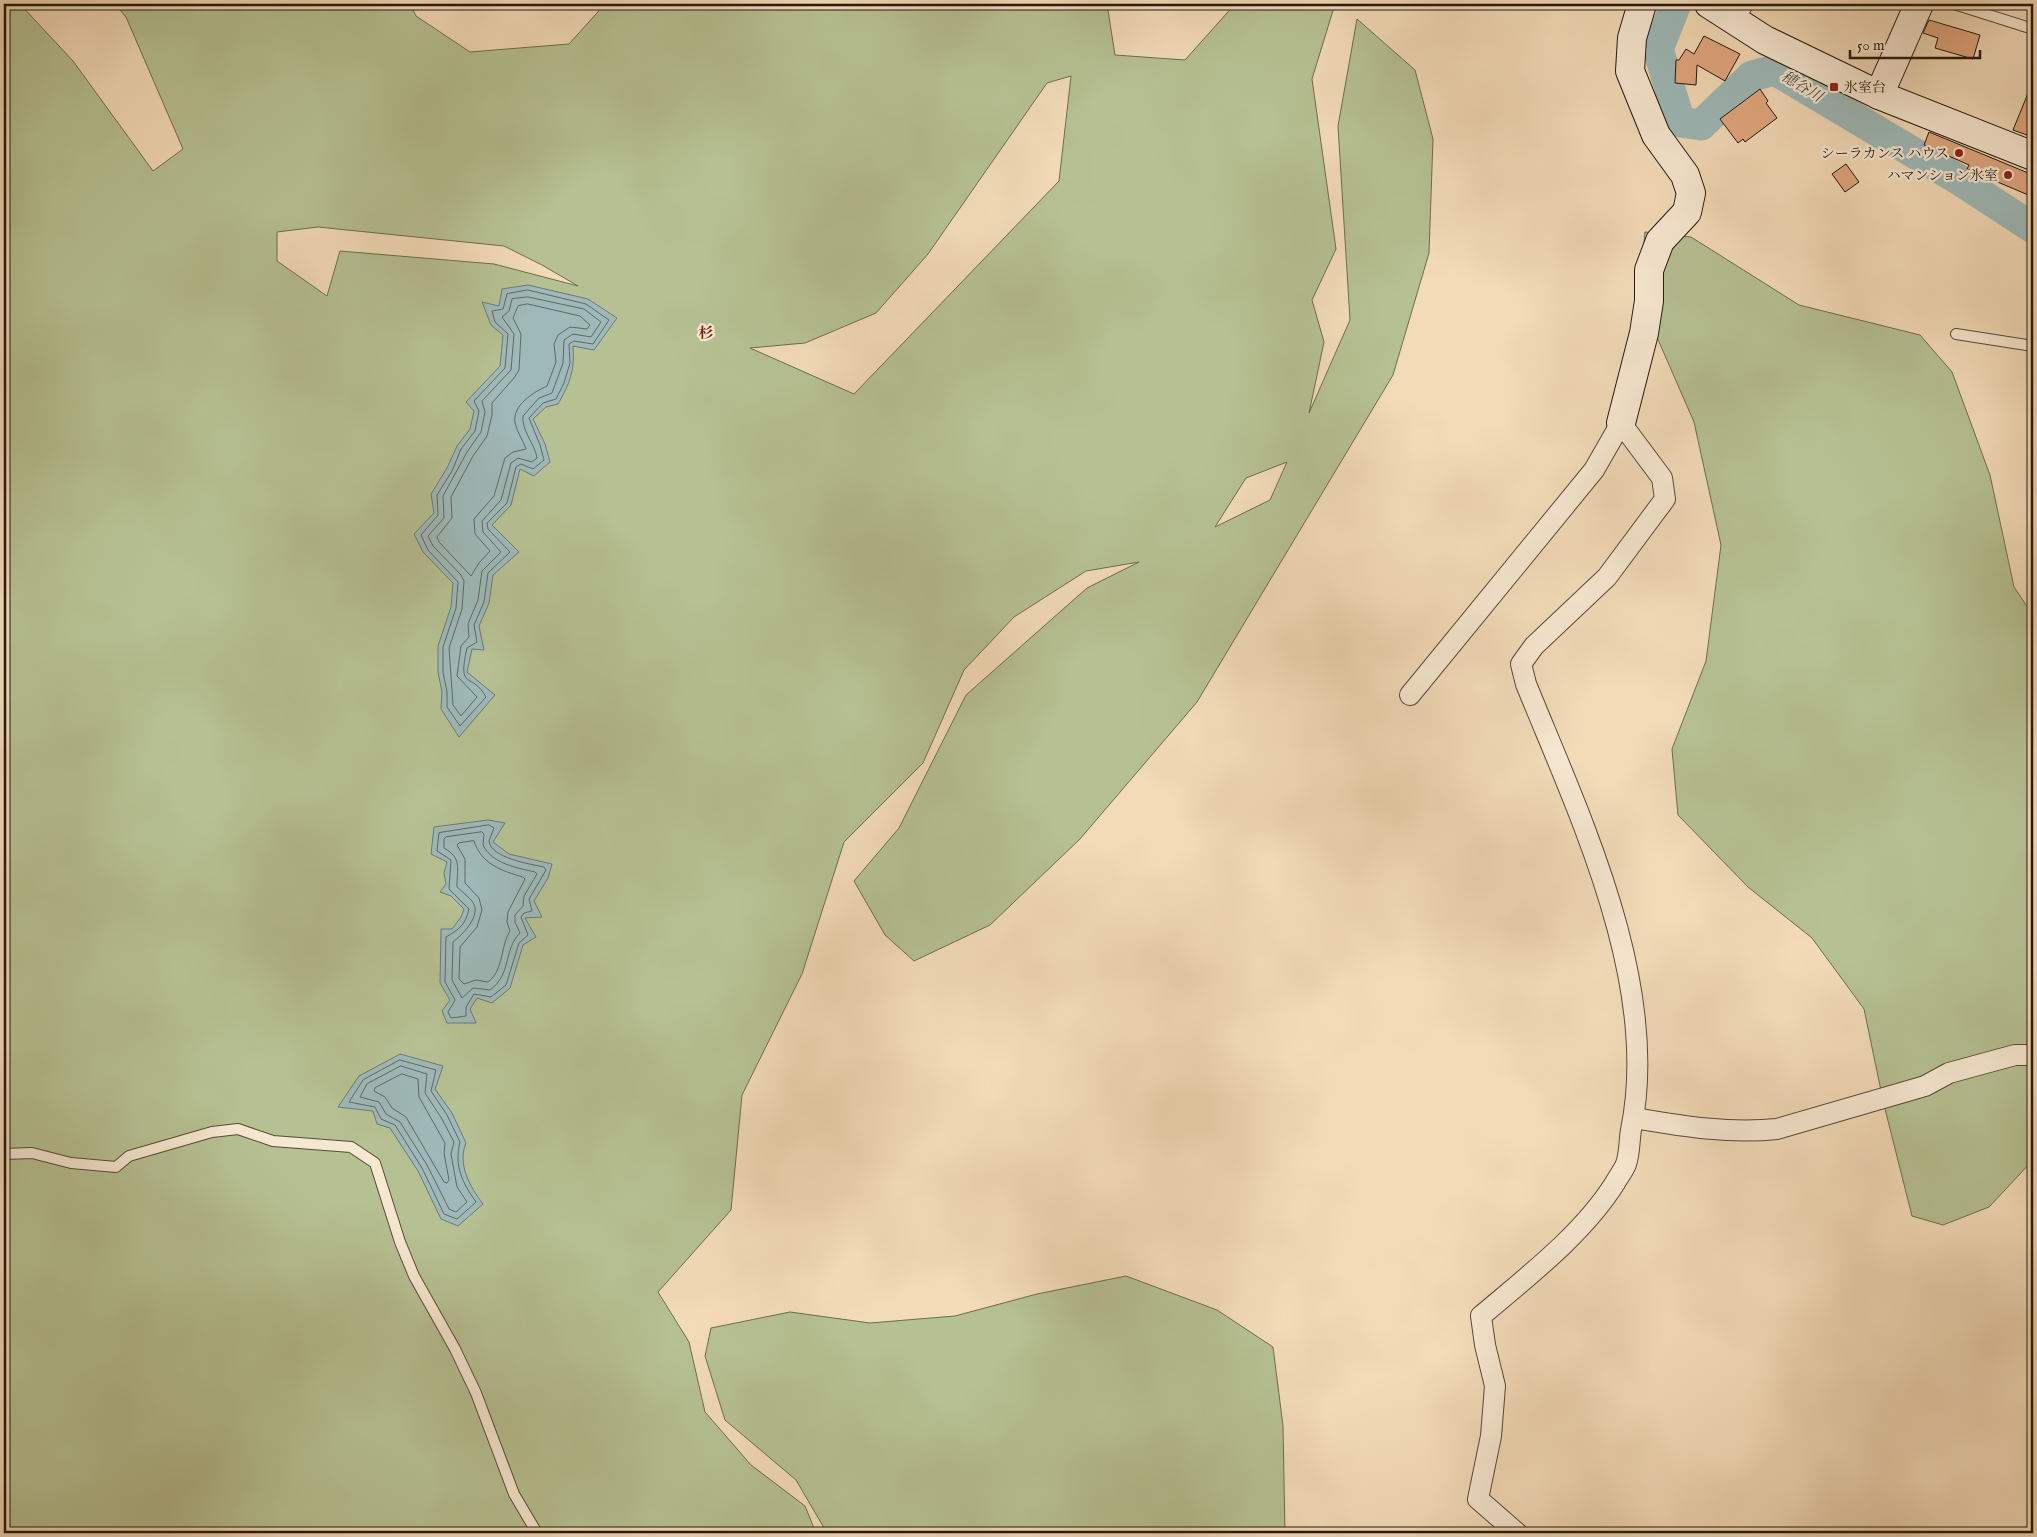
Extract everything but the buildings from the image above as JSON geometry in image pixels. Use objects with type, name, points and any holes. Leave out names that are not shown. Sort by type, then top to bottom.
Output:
[{"type":"street","points":[[1410,695],[1594,470],[1621,423],[1644,333],[1649,302],[1649,270],[1660,241],[1687,212],[1691,192],[1685,175],[1656,135],[1630,71],[1632,38],[1642,4]]},
{"type":"street","points":[[1709,4],[1743,13],[1766,40],[1879,95],[2033,156]]},
{"type":"street","points":[[1879,95],[1919,4]]},
{"type":"street","points":[[1517,1533],[1478,1499],[1491,1436],[1495,1386],[1485,1345],[1482,1316],[1539,1267],[1602,1203],[1626,1164],[1637,1099],[1636,1033],[1629,979],[1610,903],[1584,824],[1526,684],[1521,664],[1534,646],[1607,578],[1665,499],[1662,478],[1621,423]]},
{"type":"street","points":[[1634,1118],[1699,1129],[1755,1131],[1777,1129],[1925,1086],[1949,1073],[2015,1055],[2033,1055]]},
{"type":"lane","points":[[1954,4],[2031,28],[2033,17]]},
{"type":"lane","points":[[1956,334],[2033,346]]},
{"type":"lane","points":[[4,1154],[32,1153],[71,1163],[116,1167],[129,1156],[212,1132],[238,1129],[273,1141],[351,1147],[375,1163],[400,1242],[414,1276],[455,1349],[476,1393],[514,1494],[536,1533]]},
{"type":"green space","points":[[4,4],[20,4],[73,61],[153,171],[183,149],[126,17],[115,4],[410,4],[416,16],[470,52],[569,44],[605,4],[1107,4],[1115,55],[1185,60],[1235,4],[1335,4],[1312,79],[1336,249],[1312,300],[1324,342],[1309,413],[1350,320],[1338,126],[1357,19],[1415,70],[1433,139],[1429,253],[1393,375],[1197,702],[1080,839],[990,925],[914,961],[885,935],[854,881],[899,828],[966,695],[1087,588],[1139,562],[1086,571],[1014,617],[964,670],[923,763],[844,842],[802,974],[742,1095],[731,1210],[658,1292],[689,1342],[705,1412],[751,1465],[805,1506],[816,1533],[4,1533]],"holes":[[[1071,76],[1059,181],[854,394],[750,348],[805,343],[876,313],[928,254],[1047,83]],[[318,227],[504,246],[578,286],[494,264],[340,251],[327,296],[277,261],[277,232]],[[1287,462],[1270,500],[1215,527],[1246,478]]]},
{"type":"green space","points":[[1645,232],[1691,237],[1799,305],[1920,335],[1952,372],[1990,475],[2014,587],[2033,615],[2033,1160],[1989,1207],[1943,1225],[1912,1216],[1884,1105],[1864,1009],[1812,938],[1748,887],[1678,815],[1672,749],[1706,661],[1721,545],[1694,422],[1639,296]]},
{"type":"green space","points":[[1126,1276],[1217,1310],[1273,1347],[1283,1426],[1285,1533],[827,1533],[796,1480],[725,1420],[705,1356],[711,1328],[790,1312],[870,1323],[955,1316],[1037,1294]]},
{"type":"water","points":[[528,285],[588,299],[617,318],[594,350],[573,346],[569,383],[558,404],[546,407],[533,419],[545,444],[550,462],[534,476],[520,469],[511,505],[492,525],[519,552],[493,575],[489,603],[479,626],[484,650],[472,649],[467,672],[495,695],[459,737],[441,709],[442,692],[438,672],[438,646],[451,607],[453,583],[423,552],[414,534],[434,513],[431,494],[447,468],[457,446],[470,429],[474,411],[466,402],[500,366],[503,335],[491,325],[482,302],[499,306],[502,289]]},
{"type":"water","points":[[488,820],[505,823],[493,842],[509,854],[552,864],[548,878],[534,901],[542,917],[525,918],[536,937],[523,945],[510,988],[492,1003],[477,998],[470,1009],[476,1023],[447,1023],[442,1011],[450,1000],[440,983],[441,929],[452,929],[461,917],[464,909],[451,896],[440,892],[446,884],[444,873],[447,862],[431,854],[434,827]]},
{"type":"water","points":[[400,1054],[443,1066],[435,1089],[452,1113],[466,1143],[463,1159],[466,1175],[483,1204],[458,1226],[441,1219],[418,1171],[390,1128],[377,1124],[373,1111],[338,1107],[359,1076]]},
{"type":"waterway","name":"穂谷川","points":[[1676,4],[1658,49],[1680,122],[1701,125],[1752,76],[1775,70],[1961,181],[2033,228]]},
{"type":"place","name":"氷室台","points":[[1834,87]]},
{"type":"place","name":"シーラカンス ハウス","points":[[1959,153]]},
{"type":"place","name":"ハマンション氷室","points":[[2008,175]]},
{"type":"district","name":"杉","points":[[706,333]]}]
